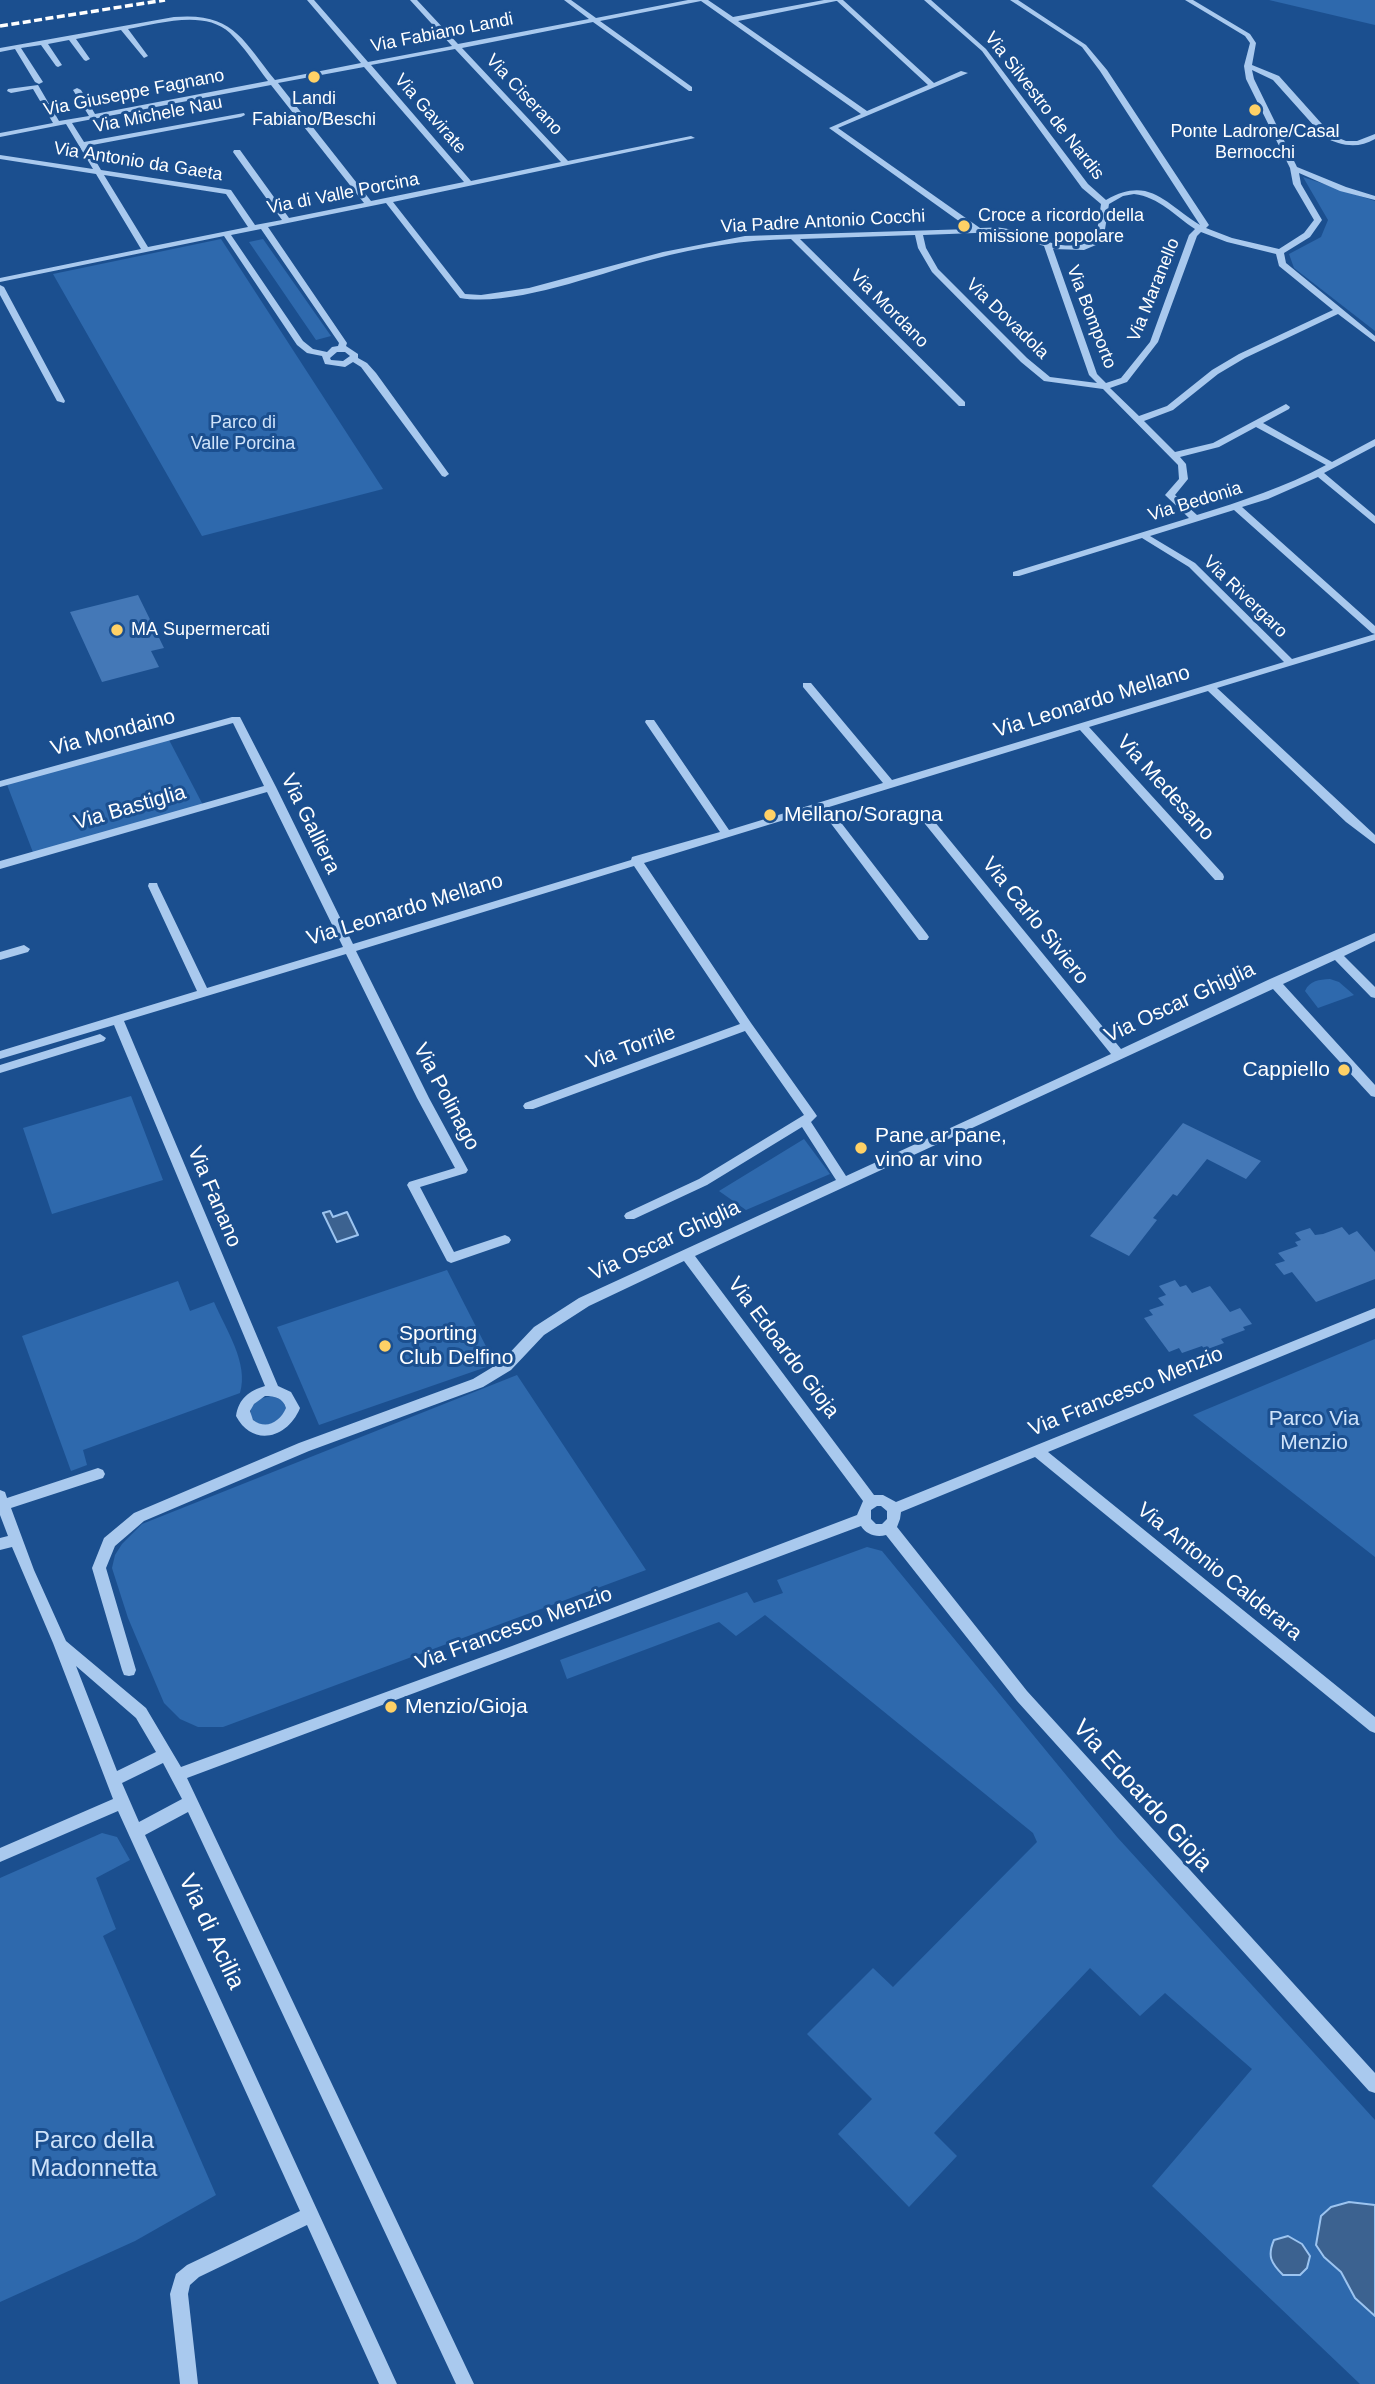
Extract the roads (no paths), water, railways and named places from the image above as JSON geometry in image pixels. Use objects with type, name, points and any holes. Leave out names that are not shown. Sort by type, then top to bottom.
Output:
[{"type":"street","name":"Via Gavirate","points":[[310,0],[470,184]]},
{"type":"street","name":"Via Ciserano","points":[[413,0],[567,164]]},
{"type":"street","points":[[567,0],[689,89]]},
{"type":"street","name":"Via Fabiano Landi","points":[[274,82],[698,0]]},
{"type":"street","points":[[704,0],[866,114]]},
{"type":"street","points":[[731,20],[834,0]]},
{"type":"street","points":[[839,0],[933,86]]},
{"type":"street","name":"Via Silvestro de Nardis","points":[[927,0],[984,50],[1085,186],[1105,203]]},
{"type":"street","points":[[1013,0],[1084,46],[1103,70],[1197,212],[1205,225],[1200,229]]},
{"type":"street","points":[[1105,203],[1113,197],[1130,193],[1153,195],[1172,206],[1200,229],[1234,241],[1280,251],[1307,235],[1318,220],[1297,184],[1294,169],[1255,94],[1248,66],[1253,43],[1248,35],[1188,0]]},
{"type":"street","points":[[0,50],[182,19],[220,24],[234,33],[369,204]]},
{"type":"street","points":[[123,28],[144,56]]},
{"type":"street","points":[[71,37],[86,59]]},
{"type":"street","points":[[43,42],[58,65]]},
{"type":"street","points":[[17,47],[39,82]]},
{"type":"street","points":[[1248,66],[1276,78],[1326,135],[1336,141],[1366,143],[1375,136]]},
{"type":"street","points":[[964,73],[833,128],[978,230]]},
{"type":"street","name":"Via Giuseppe Fagnano","points":[[0,135],[274,82]]},
{"type":"street","points":[[11,91],[35,87],[57,124]]},
{"type":"street","points":[[77,90],[93,117]]},
{"type":"street","name":"Via Michele Nau","points":[[82,145],[241,115]]},
{"type":"street","points":[[68,122],[146,250]]},
{"type":"street","name":"Via di Valle Porcina","points":[[0,280],[691,138]]},
{"type":"street","points":[[236,152],[287,221]]},
{"type":"street","name":"Via Antonio da Gaeta","points":[[0,157],[228,192],[254,228]]},
{"type":"street","points":[[1294,169],[1343,189],[1375,198]]},
{"type":"street","name":"Via Padre Antonio Cocchi","points":[[388,200],[463,296],[471,298],[512,293],[708,244],[745,238],[978,230],[1011,231],[1059,248],[1084,248],[1100,240],[1105,203]]},
{"type":"street","points":[[263,226],[343,343],[341,349]]},
{"type":"street","name":"Via Maranello","points":[[1104,387],[1124,380],[1154,342],[1193,236],[1200,229]]},
{"type":"street","name":"Via Dovadola","points":[[918,232],[922,248],[935,270],[1047,379],[1104,387]]},
{"type":"street","points":[[226,233],[300,343],[310,351],[326,354],[341,349],[354,353],[353,359],[345,364],[333,364],[326,360],[326,354]]},
{"type":"street","name":"Via Mordano","points":[[794,237],[962,404]]},
{"type":"street","name":"Via Bomporto","points":[[1047,244],[1093,375],[1175,455]]},
{"type":"street","points":[[1280,251],[1282,264],[1375,340]]},
{"type":"street","points":[[0,287],[61,401]]},
{"type":"street","points":[[1138,420],[1170,408],[1214,372],[1242,356],[1338,311]]},
{"type":"street","points":[[353,359],[364,365],[373,375],[445,474]]},
{"type":"street","points":[[1195,518],[1170,495],[1184,480],[1182,464],[1175,455],[1216,444],[1286,407]]},
{"type":"street","points":[[1256,423],[1332,465]]},
{"type":"street","name":"Via Bedonia","points":[[1016,574],[1265,497],[1375,443]]},
{"type":"street","points":[[1318,472],[1375,521]]},
{"type":"street","points":[[1235,506],[1375,631]]},
{"type":"street","name":"Via Rivergaro","points":[[1142,534],[1156,546],[1192,565],[1290,662]]},
{"type":"street","name":"Via Leonardo Mellano","points":[[0,1055],[1375,637]]},
{"type":"street","points":[[807,685],[888,783]]},
{"type":"street","points":[[1210,687],[1349,820],[1375,841]]},
{"type":"street","name":"Via Mondaino","points":[[0,784],[236,719]]},
{"type":"street","name":"Via Galliera","points":[[236,719],[349,947]]},
{"type":"street","points":[[650,722],[726,833]]},
{"type":"street","name":"Via Medesano","points":[[1082,726],[1219,877]]},
{"type":"street","name":"Via Bastiglia","points":[[0,865],[271,788]]},
{"type":"street","points":[[821,804],[923,937]]},
{"type":"street","name":"Via Carlo Siviero","points":[[921,812],[1119,1055]]},
{"type":"street","points":[[630,1216],[703,1182],[811,1115],[747,1026],[636,860]]},
{"type":"street","points":[[153,886],[204,993]]},
{"type":"street","name":"Via Oscar Ghiglia","points":[[129,1670],[99,1568],[109,1542],[139,1517],[304,1447],[478,1383],[506,1366],[539,1331],[584,1302],[1375,937]]},
{"type":"street","name":"Via Polinago","points":[[349,947],[423,1098],[462,1170],[413,1185],[451,1258],[505,1240]]},
{"type":"street","points":[[0,956],[24,949]]},
{"type":"street","points":[[1336,954],[1375,994]]},
{"type":"street","points":[[1274,982],[1375,1093]]},
{"type":"street","name":"Via Fanano","points":[[117,1019],[273,1390]]},
{"type":"street","name":"Via Torrile","points":[[529,1106],[747,1026]]},
{"type":"street","points":[[0,1069],[100,1038]]},
{"type":"street","points":[[32,1045],[37,1058]]},
{"type":"street","points":[[804,1120],[844,1181]]},
{"type":"street","name":"Via Edoardo Gioja","points":[[686,1254],[871,1502]]},
{"type":"street","name":"Via Francesco Menzio","points":[[894,1509],[1375,1313]]},
{"type":"street","name":"Via Antonio Calderara","points":[[1037,1451],[1375,1726]]},
{"type":"street","points":[[1,1500],[98,1474]]},
{"type":"street","name":"Via di Acilia","points":[[1,1500],[122,1802],[388,2384]]},
{"type":"street","points":[[871,1502],[886,1502],[894,1509],[895,1517],[888,1527],[874,1528],[863,1519],[864,1507],[871,1502]]},
{"type":"street","name":"Via Francesco Menzio","points":[[178,1775],[530,1646],[863,1519]]},
{"type":"street","name":"Via Edoardo Gioja","points":[[888,1527],[1022,1696],[1375,2085]]},
{"type":"street","points":[[0,1544],[15,1540]]},
{"type":"street","points":[[60,1643],[141,1713],[178,1775],[465,2384]]},
{"type":"street","points":[[114,1780],[166,1754]]},
{"type":"street","points":[[0,1855],[122,1802]]},
{"type":"street","points":[[137,1831],[189,1803]]},
{"type":"street","points":[[189,2384],[179,2294],[183,2280],[193,2270],[310,2215]]},
{"type":"railway","points":[[0,26],[165,0]]},
{"type":"place","name":"Landi Fabiano/Beschi","points":[[314,77]]},
{"type":"place","name":"Ponte Ladrone/Casal Bernocchi","points":[[1255,110]]},
{"type":"place","name":"Croce a ricordo della missione popolare","points":[[964,226]]},
{"type":"place","name":"MA Supermercati","points":[[117,630]]},
{"type":"place","name":"Mellano/Soragna","points":[[770,815]]},
{"type":"place","name":"Cappiello","points":[[1344,1070]]},
{"type":"place","name":"Pane ar pane, vino ar vino","points":[[861,1148]]},
{"type":"place","name":"Sporting Club Delfino","points":[[385,1346]]},
{"type":"place","name":"Menzio/Gioja","points":[[391,1707]]},
{"type":"park label","name":"Parco di Valle Porcina","points":[[243,433]]},
{"type":"park label","name":"Parco Via Menzio","points":[[1314,1431]]},
{"type":"park label","name":"Parco della Madonnetta","points":[[94,2155]]}]
